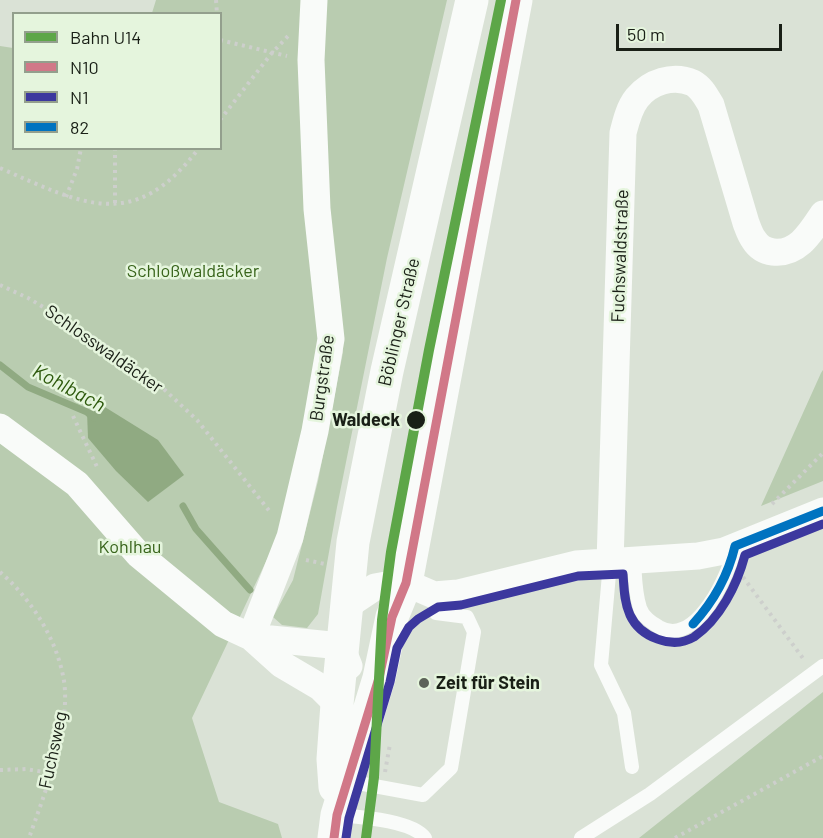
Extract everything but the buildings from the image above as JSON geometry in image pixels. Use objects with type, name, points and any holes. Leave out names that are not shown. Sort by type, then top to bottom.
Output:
[{"type":"main road","name":"Böblinger Straße","points":[[336,827],[333,759],[341,646],[353,542],[387,370],[472,0]]},
{"type":"main road","name":"Böblinger Straße","points":[[336,827],[379,678],[392,617],[417,596],[516,0]]},
{"type":"street","name":"Burgstraße","points":[[251,637],[290,537],[315,431],[331,339],[317,209],[311,60],[313,4]]},
{"type":"street","name":"Fuchswaldstraße","points":[[622,562],[623,133],[628,113],[649,87],[662,80],[676,79],[692,83],[703,92],[711,105],[746,223],[754,240],[765,251],[781,253],[794,249],[809,236],[823,214]]},
{"type":"street","points":[[0,427],[77,484],[138,554],[223,624],[251,637],[281,664],[320,687],[337,704]]},
{"type":"street","points":[[345,607],[375,587],[417,596],[459,593],[576,564],[734,554],[823,511]]},
{"type":"street","points":[[251,637],[341,646]]},
{"type":"street","name":"Böblinger Straße","points":[[341,646],[354,685],[352,766]]},
{"type":"lane","points":[[622,562],[640,609],[650,621],[665,631],[680,630],[693,624],[707,609],[734,554]]},
{"type":"lane","points":[[622,562],[602,665],[624,713],[632,767]]},
{"type":"lane","points":[[352,766],[423,795],[452,768],[474,632],[467,617],[436,613],[417,596]]},
{"type":"lane","points":[[581,838],[650,794],[818,669]]},
{"type":"lane","points":[[336,827],[379,819],[420,831],[425,838]]},
{"type":"path","points":[[222,117],[313,4]]},
{"type":"path","points":[[222,41],[271,54],[311,60]]},
{"type":"path","points":[[66,197],[77,169],[81,150]]},
{"type":"path","points":[[114,203],[115,150]]},
{"type":"path","points":[[0,168],[66,197],[96,204],[114,203],[141,198],[157,190],[172,178],[197,150]]},
{"type":"path","name":"Schlosswaldäcker","points":[[0,285],[28,298],[84,331],[152,378],[196,420],[290,537]]},
{"type":"path","points":[[766,511],[823,453]]},
{"type":"path","points":[[734,554],[818,669]]},
{"type":"path","name":"Fuchsweg","points":[[0,572],[31,605],[52,640],[64,683],[63,715],[50,773],[29,838]]},
{"type":"path","points":[[675,838],[823,756]]},
{"type":"path","points":[[0,770],[26,769],[50,773]]},
{"type":"green space","points":[[156,0],[447,0],[387,258],[318,614],[307,628],[282,625],[273,617],[293,580],[318,481],[343,352],[324,207],[321,335],[288,515],[192,718],[219,802],[278,824],[282,838],[0,838],[0,46],[12,48],[12,150],[222,150],[222,12],[152,12]]},
{"type":"green space","points":[[823,370],[823,481],[761,506],[821,373]]},
{"type":"green space","points":[[823,692],[823,838],[639,838]]},
{"type":"shaded area","points":[[100,404],[158,440],[184,475],[148,502],[116,471],[88,438],[87,412]]},
{"type":"waterway","name":"Kohlbach","points":[[0,365],[28,387],[87,412],[94,418]]},
{"type":"waterway","name":"Kohlbach","points":[[183,506],[196,529],[250,590]]},
{"type":"rail line","name":"U14","points":[[366,838],[374,777],[382,620],[391,552],[429,350],[501,0]]},
{"type":"transit line","name":"N10","points":[[334,838],[337,815],[379,678],[392,617],[406,583],[516,0]]},
{"type":"transit line","name":"82","points":[[693,624],[719,588],[735,546],[823,511]]},
{"type":"transit line","name":"N1","points":[[346,838],[349,818],[390,682],[397,648],[409,627],[418,619],[438,607],[461,605],[578,576],[623,574],[630,615],[641,630],[667,642],[685,641],[703,630],[719,611],[732,589],[745,555],[823,524]]},
{"type":"place","name":"Waldeck","points":[[416,420]]},
{"type":"place","name":"Zeit für Stein","points":[[424,683]]},
{"type":"park label","name":"Schloßwaldäcker","points":[[193,271]]},
{"type":"park label","name":"Kohlhau","points":[[130,547]]}]
